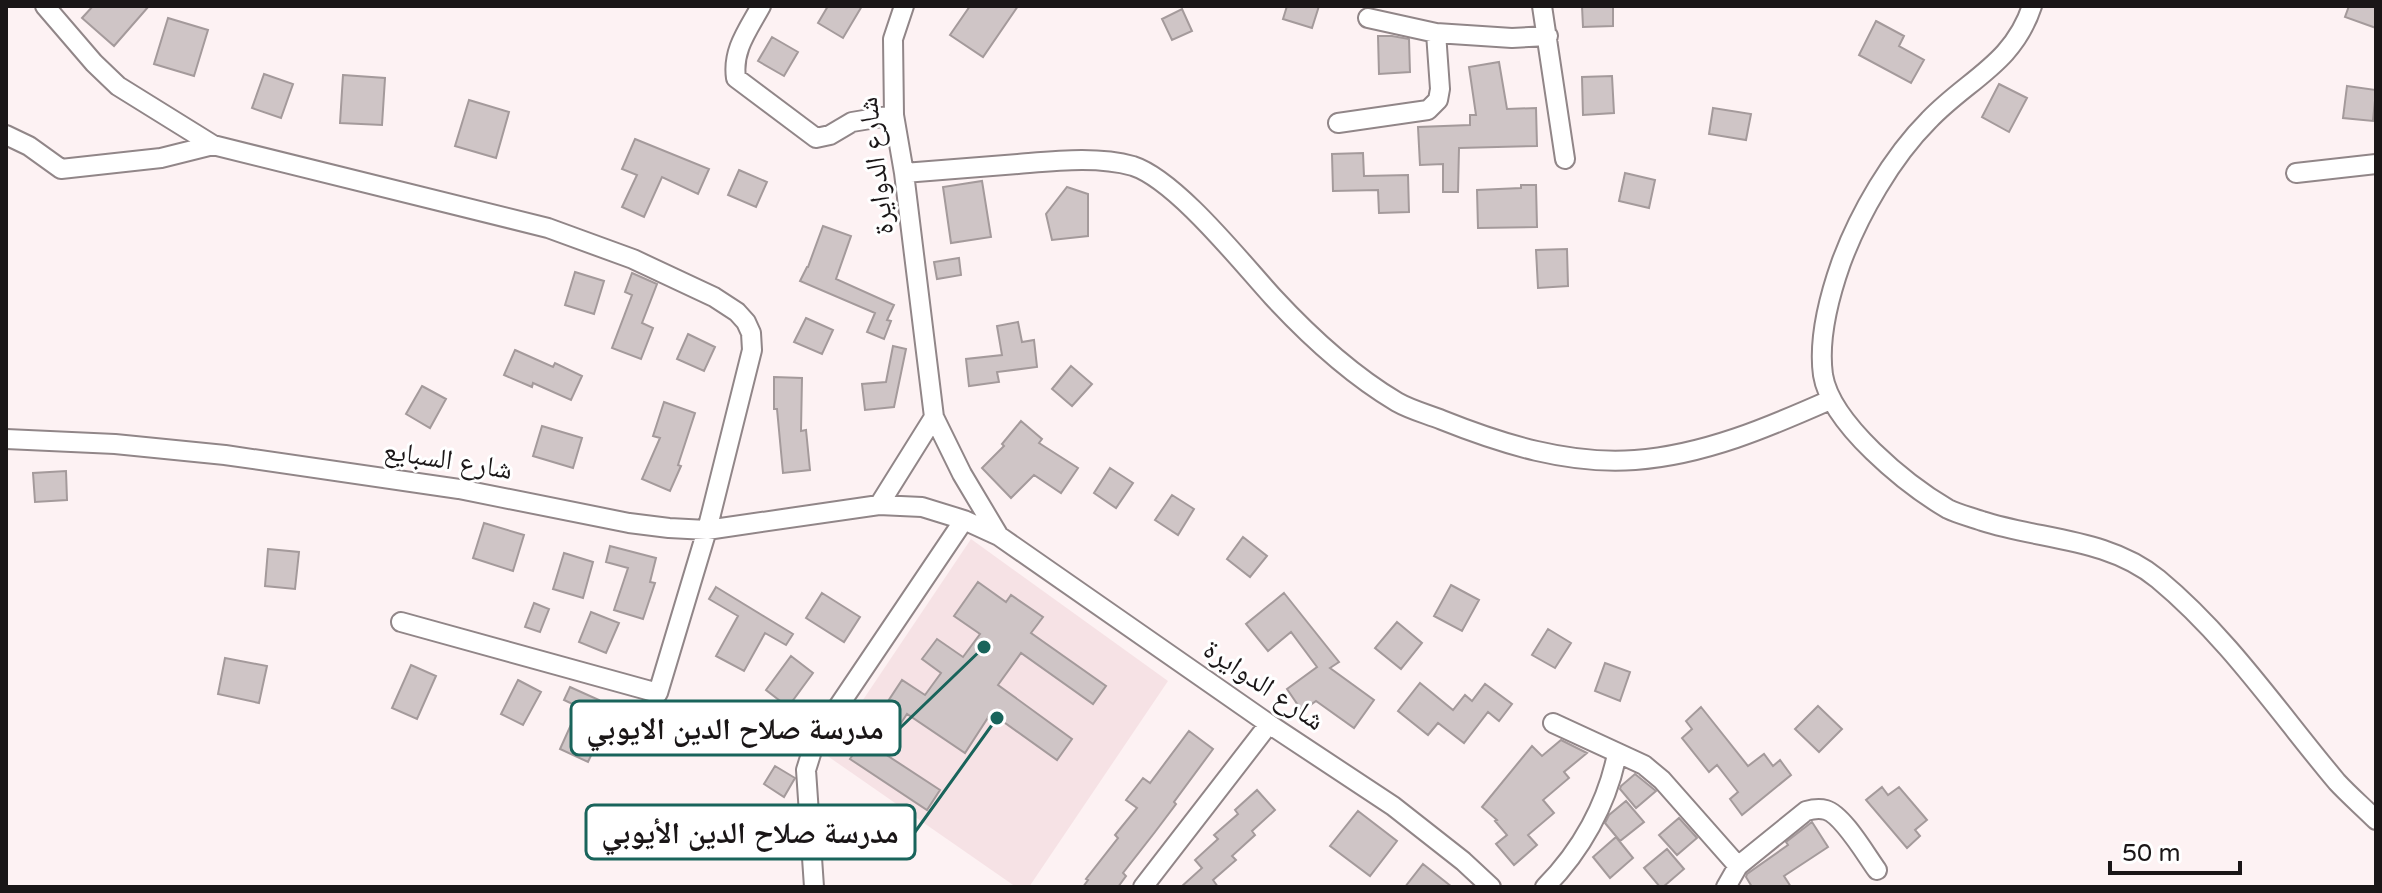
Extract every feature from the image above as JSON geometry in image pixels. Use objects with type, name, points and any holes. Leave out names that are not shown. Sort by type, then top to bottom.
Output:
[{"type":"street","points":[[45,6],[118,86],[213,145],[548,228],[633,259],[714,297],[746,322],[751,333],[752,350],[707,530],[658,693],[401,622]]},
{"type":"street","points":[[761,6],[739,47],[734,64],[736,78],[816,138],[830,135],[852,122],[894,115]]},
{"type":"street","name":"شارع الدوايرة","points":[[904,6],[893,39],[894,115],[934,417],[962,474],[999,536],[1269,724],[1393,806],[1491,887]]},
{"type":"street","points":[[1542,6],[1565,159]]},
{"type":"street","points":[[2032,6],[2014,44],[1926,122],[1890,168],[1857,223],[1840,264],[1823,335],[1823,375],[1830,400],[1878,456],[1915,487],[1950,510],[1986,522],[2088,544],[2121,556],[2156,577],[2212,629],[2340,785],[2376,820]]},
{"type":"street","points":[[1368,18],[1436,33],[1512,38],[1548,36]]},
{"type":"street","points":[[1338,123],[1428,110],[1438,100],[1440,89],[1436,33]]},
{"type":"street","points":[[6,135],[29,146],[61,169],[161,158],[213,145]]},
{"type":"street","points":[[904,173],[1061,161],[1133,166],[1157,179],[1192,209],[1285,309],[1344,366],[1400,403],[1479,434],[1547,453],[1594,460],[1636,460],[1700,449],[1771,426],[1830,400]]},
{"type":"street","points":[[2296,173],[2376,164]]},
{"type":"street","points":[[879,505],[934,417]]},
{"type":"street","name":"شارع السبايع","points":[[6,439],[115,444],[225,455],[459,489],[669,528],[707,530],[879,505],[922,507],[964,520],[999,536]]},
{"type":"street","points":[[814,887],[806,770],[815,741],[964,520]]},
{"type":"street","points":[[1553,723],[1644,765],[1662,780],[1738,866]]},
{"type":"street","points":[[1143,887],[1269,724]]},
{"type":"street","points":[[1545,887],[1573,856],[1586,835],[1612,778],[1617,754]]},
{"type":"street","points":[[1726,887],[1738,866],[1806,811],[1816,808],[1829,811],[1839,819],[1877,870]]},
{"type":"shaded area","points":[[971,539],[1168,681],[1029,887],[1016,887],[826,755]]},
{"type":"building","points":[[93,6],[149,6],[114,46],[82,18]]},
{"type":"building","points":[[828,6],[862,6],[843,38],[818,23]]},
{"type":"building","points":[[970,6],[1018,6],[983,57],[950,35]]},
{"type":"building","points":[[1287,6],[1319,6],[1312,28],[1283,19]]},
{"type":"building","points":[[1582,6],[1613,6],[1613,26],[1583,27]]},
{"type":"building","points":[[2349,6],[2376,6],[2376,28],[2345,17]]},
{"type":"building","points":[[1182,9],[1192,31],[1172,40],[1162,19]]},
{"type":"building","points":[[168,18],[208,30],[194,76],[154,64]]},
{"type":"building","points":[[1876,21],[1904,36],[1899,46],[1924,60],[1911,83],[1859,55]]},
{"type":"building","points":[[1378,36],[1409,39],[1410,72],[1379,74]]},
{"type":"building","points":[[772,37],[798,52],[784,76],[758,61]]},
{"type":"building","points":[[1499,62],[1507,109],[1536,108],[1537,146],[1459,148],[1458,192],[1443,192],[1443,164],[1420,165],[1418,127],[1470,125],[1470,115],[1476,115],[1469,67]]},
{"type":"building","points":[[264,74],[293,84],[281,118],[252,108]]},
{"type":"building","points":[[343,75],[385,78],[382,125],[340,123]]},
{"type":"building","points":[[1612,76],[1614,113],[1583,115],[1582,77]]},
{"type":"building","points":[[1999,84],[2027,98],[2009,132],[1982,117]]},
{"type":"building","points":[[2347,86],[2376,90],[2373,121],[2343,118]]},
{"type":"building","points":[[469,100],[509,112],[496,158],[455,146]]},
{"type":"building","points":[[1713,108],[1751,114],[1746,140],[1709,134]]},
{"type":"building","points":[[635,139],[709,169],[698,194],[662,177],[644,217],[622,207],[637,175],[622,169]]},
{"type":"building","points":[[1363,153],[1364,176],[1408,175],[1409,212],[1379,213],[1378,190],[1333,191],[1332,154]]},
{"type":"building","points":[[739,170],[767,182],[756,207],[728,195]]},
{"type":"building","points":[[1625,173],[1655,180],[1649,208],[1619,201]]},
{"type":"building","points":[[982,181],[991,237],[951,243],[943,187]]},
{"type":"building","points":[[1521,185],[1536,185],[1537,227],[1478,228],[1477,190],[1521,188]]},
{"type":"building","points":[[1067,187],[1088,194],[1088,236],[1052,240],[1046,214]]},
{"type":"building","points":[[823,226],[851,236],[836,279],[894,305],[887,320],[891,321],[884,339],[867,332],[875,313],[800,281]]},
{"type":"building","points":[[1567,249],[1568,286],[1538,288],[1536,250]]},
{"type":"building","points":[[959,258],[961,275],[937,279],[934,262]]},
{"type":"building","points":[[575,272],[604,281],[594,314],[565,305]]},
{"type":"building","points":[[632,273],[657,284],[642,323],[653,328],[641,359],[612,348],[632,295],[625,292]]},
{"type":"building","points":[[806,318],[833,330],[822,354],[794,342]]},
{"type":"building","points":[[1018,322],[1022,342],[1034,340],[1037,367],[997,372],[999,382],[969,386],[966,359],[1002,355],[997,326]]},
{"type":"building","points":[[688,334],[715,347],[704,371],[677,359]]},
{"type":"building","points":[[893,346],[906,349],[894,407],[865,410],[862,384],[886,382]]},
{"type":"building","points":[[515,350],[582,376],[571,400],[533,383],[532,387],[504,375]]},
{"type":"building","points":[[1071,366],[1092,384],[1072,406],[1052,389]]},
{"type":"building","points":[[774,377],[802,378],[801,431],[806,430],[810,470],[783,473],[777,409],[774,409]]},
{"type":"building","points":[[422,386],[446,399],[430,428],[406,414]]},
{"type":"building","points":[[664,402],[695,413],[678,465],[681,466],[670,491],[642,479],[660,438],[653,436]]},
{"type":"building","points":[[1021,421],[1042,439],[1039,443],[1078,468],[1061,493],[1034,475],[1011,498],[982,468],[1004,446],[1002,444]]},
{"type":"building","points":[[542,426],[582,438],[573,468],[533,456]]},
{"type":"building","points":[[1110,468],[1133,483],[1116,508],[1094,493]]},
{"type":"building","points":[[66,471],[67,500],[35,502],[33,473]]},
{"type":"building","points":[[1172,495],[1194,509],[1178,535],[1155,520]]},
{"type":"building","points":[[484,523],[524,535],[513,571],[473,558]]},
{"type":"building","points":[[1243,537],[1267,556],[1250,577],[1227,559]]},
{"type":"building","points":[[610,546],[656,558],[650,582],[655,583],[643,619],[614,610],[628,568],[606,562]]},
{"type":"building","points":[[268,549],[299,552],[295,589],[265,586]]},
{"type":"building","points":[[564,553],[593,562],[583,598],[553,589]]},
{"type":"building","points":[[978,582],[1006,602],[1011,595],[1043,617],[1031,633],[1106,686],[1093,704],[1021,653],[998,685],[1072,739],[1057,760],[991,713],[965,753],[907,714],[882,752],[940,790],[927,810],[850,759],[902,680],[925,695],[941,673],[922,659],[937,639],[963,657],[980,634],[954,616]]},
{"type":"building","points":[[1451,585],[1479,600],[1462,631],[1434,616]]},
{"type":"building","points":[[716,587],[793,634],[786,645],[765,633],[744,671],[716,656],[738,616],[709,599]]},
{"type":"building","points":[[822,593],[860,617],[844,642],[806,618]]},
{"type":"building","points":[[1284,593],[1339,662],[1330,668],[1374,700],[1354,728],[1316,701],[1302,711],[1287,689],[1317,667],[1291,632],[1268,651],[1246,624]]},
{"type":"building","points":[[534,603],[549,609],[540,632],[525,627]]},
{"type":"building","points":[[591,612],[619,623],[606,653],[579,642]]},
{"type":"building","points":[[1397,622],[1422,643],[1401,669],[1375,648]]},
{"type":"building","points":[[1548,629],[1571,643],[1555,668],[1532,655]]},
{"type":"building","points":[[791,656],[813,673],[788,707],[766,690]]},
{"type":"building","points":[[225,658],[267,666],[259,703],[218,694]]},
{"type":"building","points":[[1605,663],[1630,672],[1620,701],[1595,691]]},
{"type":"building","points":[[411,665],[436,676],[417,719],[392,708]]},
{"type":"building","points":[[518,680],[541,692],[523,725],[501,714]]},
{"type":"building","points":[[1420,683],[1453,710],[1465,695],[1472,701],[1485,684],[1512,704],[1499,721],[1488,712],[1464,743],[1438,723],[1428,735],[1398,711]]},
{"type":"building","points":[[570,687],[599,700],[589,721],[604,728],[588,762],[560,749],[579,707],[564,700]]},
{"type":"building","points":[[1818,706],[1842,729],[1819,752],[1795,729]]},
{"type":"building","points":[[1701,707],[1748,766],[1764,754],[1773,766],[1780,760],[1791,775],[1742,815],[1730,799],[1738,792],[1717,765],[1709,772],[1682,738],[1692,729],[1686,721]]},
{"type":"building","points":[[1189,731],[1213,749],[1174,802],[1176,804],[1123,873],[1126,876],[1118,887],[1083,887],[1118,838],[1115,835],[1137,808],[1126,800],[1143,778],[1150,783]]},
{"type":"building","points":[[1561,740],[1587,753],[1564,772],[1569,778],[1543,800],[1554,813],[1528,835],[1537,845],[1514,865],[1496,844],[1507,835],[1497,820],[1482,807],[1532,746],[1542,756]]},
{"type":"building","points":[[775,766],[795,778],[784,797],[764,784]]},
{"type":"building","points":[[1635,774],[1656,791],[1636,808],[1620,789]]},
{"type":"building","points":[[1882,787],[1888,795],[1899,787],[1927,820],[1915,830],[1920,836],[1907,848],[1866,800]]},
{"type":"building","points":[[1257,790],[1275,810],[1252,831],[1255,835],[1232,856],[1236,860],[1213,880],[1218,887],[1181,887],[1202,868],[1195,860],[1218,839],[1214,835],[1238,814],[1235,810]]},
{"type":"building","points":[[1626,801],[1644,822],[1620,841],[1605,823],[1609,815]]},
{"type":"building","points":[[1358,811],[1397,841],[1370,876],[1330,846]]},
{"type":"building","points":[[1679,818],[1697,838],[1677,855],[1659,835]]},
{"type":"building","points":[[1812,822],[1828,847],[1784,876],[1791,887],[1752,887],[1747,874],[1788,845],[1786,842]]},
{"type":"building","points":[[1616,837],[1633,858],[1610,878],[1593,857]]},
{"type":"building","points":[[1667,849],[1684,869],[1660,887],[1644,868]]},
{"type":"building","points":[[1423,864],[1452,887],[1405,887]]},
{"type":"place","name":"مدرسة صلاح الدين الايوبي","points":[[984,647]]},
{"type":"place","name":"مدرسة صلاح الدين الأيوبي","points":[[997,718]]}]
